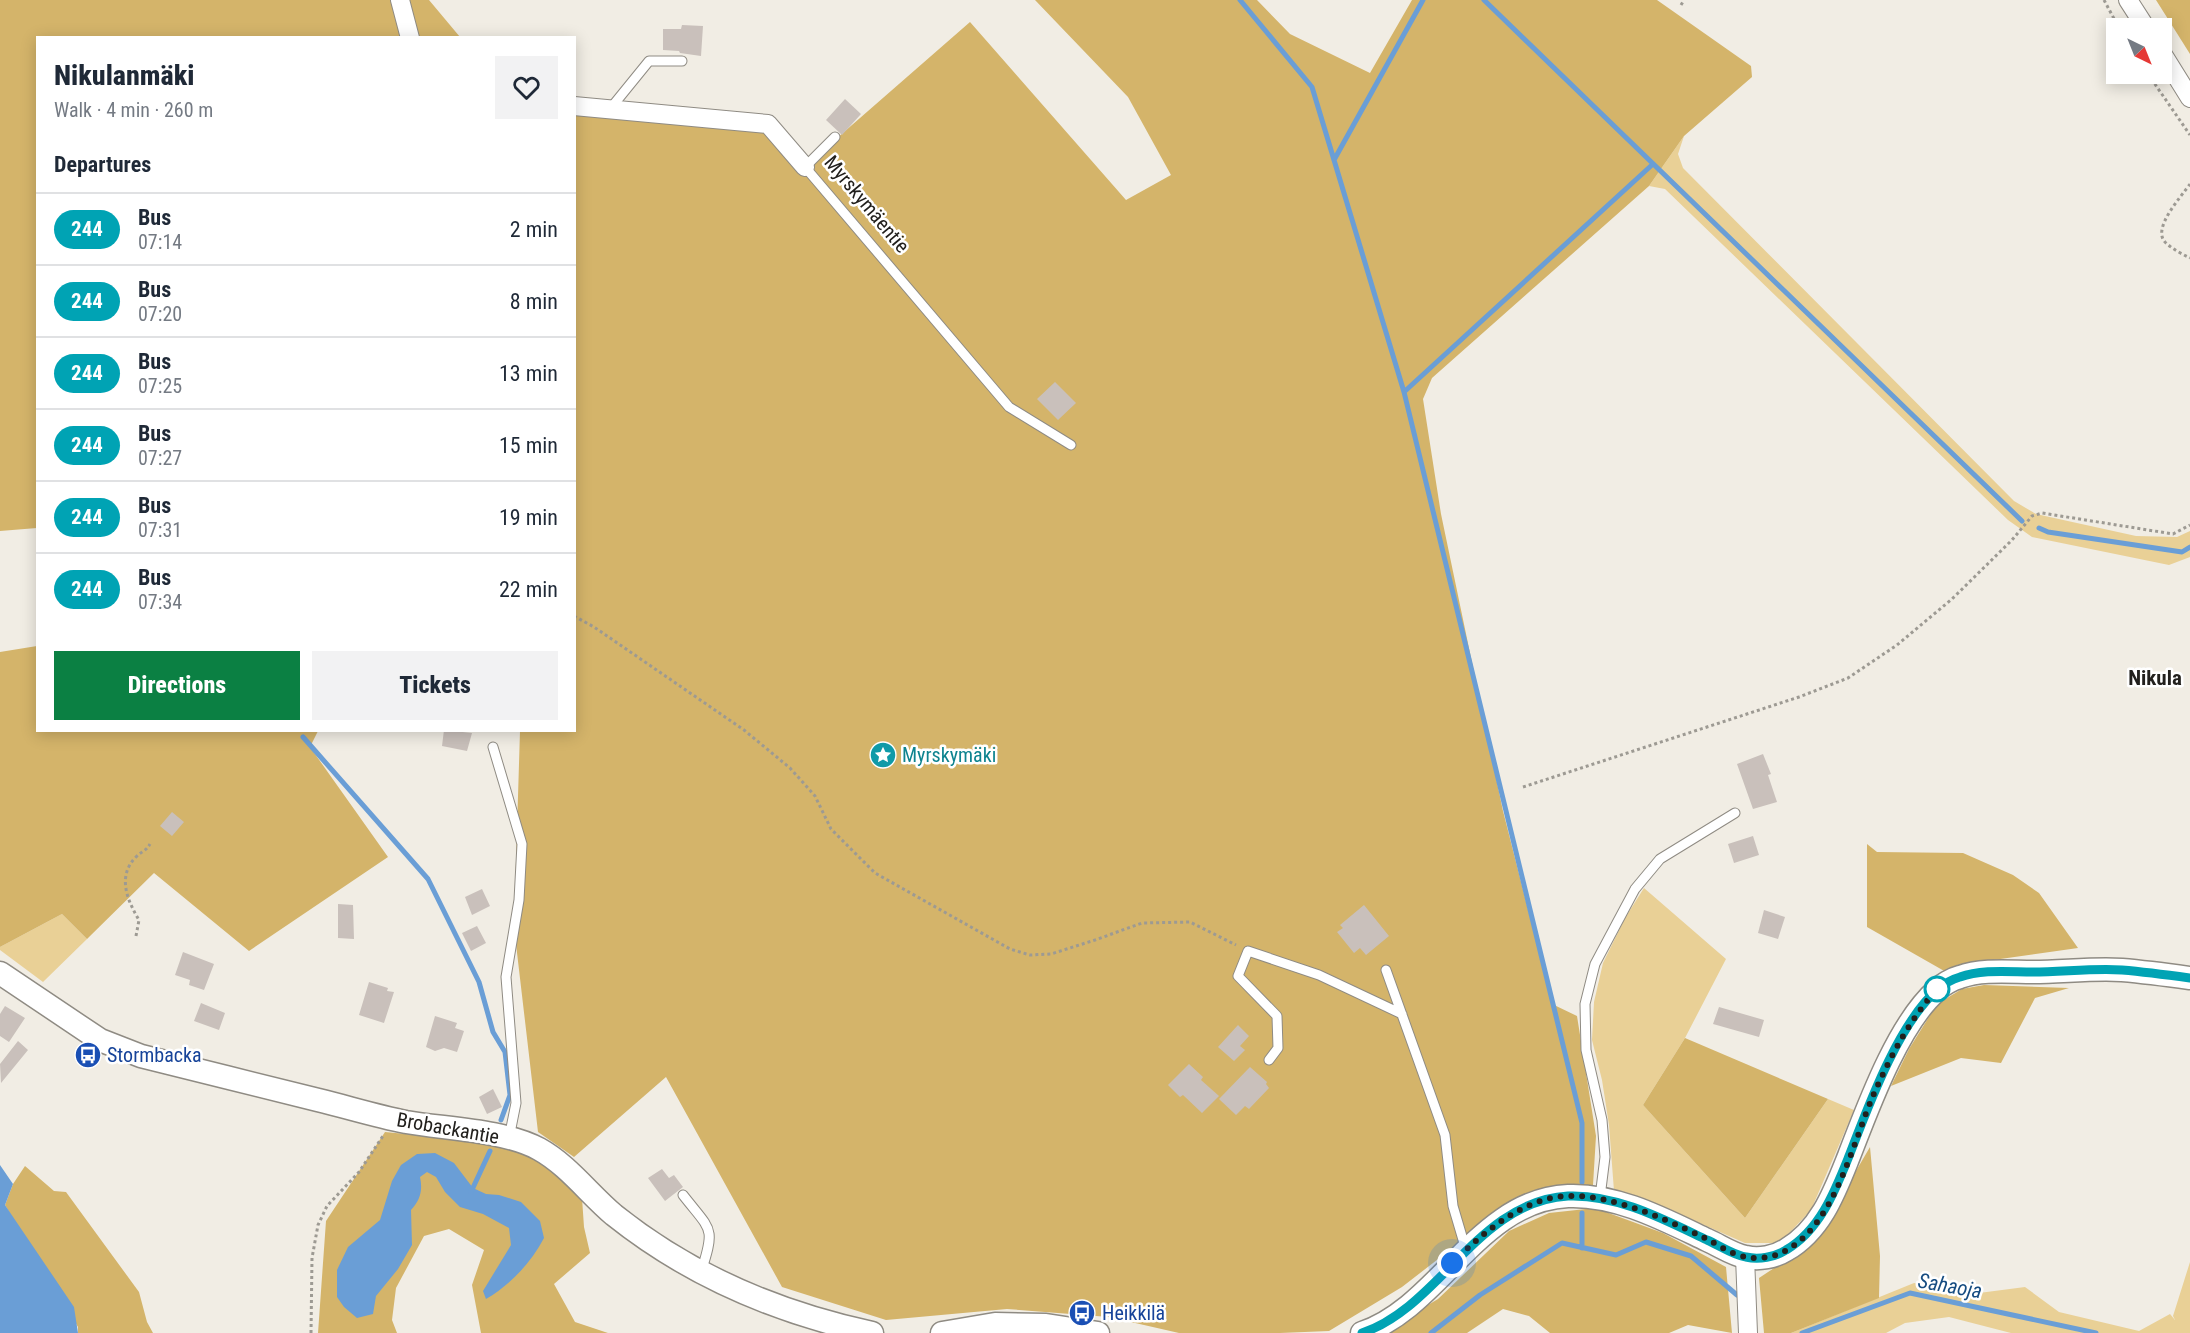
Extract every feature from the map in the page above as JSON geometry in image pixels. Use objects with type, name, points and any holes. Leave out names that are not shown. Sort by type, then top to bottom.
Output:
[{"type":"street","points":[[400,0],[409,36]]},
{"type":"street","points":[[2128,0],[2140,18]]},
{"type":"street","points":[[2172,69],[2190,98]]},
{"type":"street","name":"Myrskymäentie","points":[[576,106],[768,124],[805,167]]},
{"type":"street","points":[[1362,1333],[1399,1313],[1466,1250],[1511,1214],[1542,1200],[1569,1196],[1600,1199],[1658,1217],[1745,1257],[1768,1257],[1784,1252],[1810,1231],[1826,1208],[1873,1096],[1893,1054],[1919,1009],[1938,988],[1959,977],[1998,972],[2120,970],[2190,978]]},
{"type":"street","name":"Brobackantie","points":[[0,973],[100,1040],[131,1052],[392,1118],[509,1138],[538,1149],[559,1163],[613,1214],[658,1247],[701,1272],[801,1315],[872,1333]]},
{"type":"street","points":[[1745,1257],[1748,1333]]},
{"type":"street","points":[[942,1333],[995,1324],[1046,1325],[1098,1333]]},
{"type":"lane","points":[[610,109],[649,61],[682,61]]},
{"type":"lane","points":[[805,167],[835,138]]},
{"type":"lane","name":"Myrskymäentie","points":[[805,167],[1009,406],[1071,445]]},
{"type":"lane","points":[[494,747],[522,844],[519,900],[506,977],[516,1103],[509,1138]]},
{"type":"lane","points":[[1600,1199],[1605,1157],[1602,1120],[1586,1050],[1585,1005],[1595,964],[1635,890],[1660,859],[1735,813]]},
{"type":"lane","points":[[1269,1060],[1278,1048],[1277,1016],[1238,976],[1248,951],[1319,975],[1402,1014]]},
{"type":"lane","points":[[1386,970],[1444,1135],[1453,1206],[1466,1250]]},
{"type":"lane","points":[[683,1195],[709,1229],[711,1241],[701,1272]]},
{"type":"path","points":[[1681,5],[1684,0]]},
{"type":"path","points":[[2104,0],[2114,18]]},
{"type":"path","points":[[2155,84],[2190,135]]},
{"type":"path","points":[[2190,184],[2162,224],[2161,234],[2164,242],[2190,258]]},
{"type":"path","points":[[1523,787],[1798,697],[1848,678],[1897,645],[1952,599],[2012,540],[2032,516],[2042,513],[2173,534],[2190,525]]},
{"type":"path","points":[[576,617],[594,627],[744,730],[790,768],[815,796],[831,829],[875,873],[1010,950],[1030,955],[1051,954],[1142,923],[1190,922],[1248,951]]},
{"type":"path","points":[[136,936],[139,920],[124,886],[130,867],[137,856],[146,851],[150,844]]},
{"type":"path","points":[[311,1333],[312,1258],[318,1225],[327,1206],[359,1172],[392,1118]]},
{"type":"shaded area","points":[[0,0],[429,0],[459,36],[36,36],[36,528],[0,531]]},
{"type":"shaded area","points":[[1035,0],[1257,0],[1290,34],[1370,73],[1412,0],[1657,0],[1751,66],[1752,77],[1684,136],[1649,186],[1432,378],[1423,399],[1441,514],[1503,811],[1552,1004],[1577,1016],[1596,1136],[1593,1185],[1517,1198],[1402,1287],[1329,1331],[1179,1333],[1109,1317],[1007,1309],[886,1320],[782,1287],[666,1077],[574,1157],[538,1132],[514,927],[520,732],[576,732],[576,106],[768,124],[805,166],[970,22],[1126,200],[1171,175],[1128,97]]},
{"type":"shaded area","points":[[2156,0],[2190,0],[2190,54],[2172,25],[2172,18],[2167,18]]},
{"type":"shaded area","points":[[1684,136],[1678,154],[1683,168],[2014,501],[2036,514],[2136,536],[2177,537],[2190,531],[2190,557],[2169,565],[2032,537],[2008,520],[1665,189],[1649,186]]},
{"type":"shaded area","points":[[36,646],[36,732],[318,732],[310,747],[388,857],[249,951],[154,873],[87,939],[62,914],[0,947],[0,652]]},
{"type":"shaded area","points":[[1867,844],[1877,852],[1963,853],[2013,875],[2039,893],[2078,948],[1972,963],[1946,972],[1867,927]]},
{"type":"shaded area","points":[[1644,888],[1726,959],[1685,1038],[1643,1105],[1745,1218],[1828,1099],[1854,1110],[1811,1210],[1780,1243],[1745,1243],[1656,1204],[1614,1191],[1609,1125],[1602,1080],[1592,1040],[1594,1002],[1603,963],[1625,918]]},
{"type":"shaded area","points":[[62,914],[87,939],[43,982],[0,950],[0,947]]},
{"type":"shaded area","points":[[1984,985],[2069,988],[2035,998],[2001,1063],[1961,1058],[1891,1086],[1909,1049],[1937,1004],[1962,989]]},
{"type":"shaded area","points":[[1685,1038],[1828,1099],[1745,1218],[1643,1105]]},
{"type":"shaded area","points":[[385,1132],[455,1138],[507,1148],[539,1163],[582,1198],[584,1227],[590,1253],[554,1284],[575,1322],[608,1333],[481,1333],[472,1285],[484,1250],[449,1229],[424,1236],[396,1288],[392,1320],[397,1333],[318,1333],[326,1221]]},
{"type":"shaded area","points":[[1870,1147],[1880,1256],[1879,1298],[1791,1333],[1764,1333],[1759,1278],[1815,1241]]},
{"type":"shaded area","points":[[25,1166],[54,1191],[66,1192],[139,1292],[147,1322],[153,1333],[78,1333],[78,1327],[5,1205],[13,1184]]},
{"type":"shaded area","points":[[1595,1208],[1663,1233],[1726,1267],[1732,1333],[1688,1325],[1669,1333],[1550,1333],[1529,1316],[1503,1309],[1467,1333],[1381,1333],[1438,1299],[1509,1231],[1549,1213]]},
{"type":"shaded area","points":[[2190,1262],[2190,1333],[2011,1333],[1949,1317],[1905,1323],[1886,1333],[1791,1333],[1914,1283],[1979,1293],[2025,1287],[2059,1312],[2139,1331],[2170,1314],[2175,1320],[2173,1316]]},
{"type":"water","points":[[435,1153],[454,1163],[473,1188],[486,1194],[499,1195],[521,1202],[540,1221],[544,1238],[519,1273],[486,1299],[483,1291],[511,1245],[509,1228],[483,1214],[460,1207],[445,1192],[436,1177],[427,1172],[420,1177],[420,1195],[411,1210],[412,1245],[398,1269],[376,1296],[373,1314],[357,1318],[344,1307],[337,1297],[337,1270],[348,1247],[380,1220],[392,1181],[401,1165],[417,1154]]},
{"type":"water","points":[[0,1165],[13,1184],[5,1205],[74,1307],[78,1333],[0,1333]]},
{"type":"building","points":[[682,25],[703,26],[701,56],[663,50],[663,29],[681,29]]},
{"type":"building","points":[[845,99],[861,114],[842,135],[826,120]]},
{"type":"building","points":[[1055,382],[1076,403],[1058,420],[1037,399]]},
{"type":"building","points":[[444,732],[472,733],[467,751],[442,746]]},
{"type":"building","points":[[1763,754],[1771,774],[1768,775],[1777,802],[1753,809],[1737,764]]},
{"type":"building","points":[[172,812],[184,822],[172,836],[160,826]]},
{"type":"building","points":[[1753,836],[1759,855],[1734,863],[1728,844]]},
{"type":"building","points":[[482,889],[490,906],[472,915],[465,897]]},
{"type":"building","points":[[338,904],[353,905],[354,939],[338,938]]},
{"type":"building","points":[[1364,905],[1389,936],[1366,955],[1360,948],[1354,953],[1337,932],[1343,928],[1340,925]]},
{"type":"building","points":[[1764,910],[1785,917],[1778,939],[1758,933]]},
{"type":"building","points":[[477,926],[486,943],[471,951],[462,933]]},
{"type":"building","points":[[183,952],[214,964],[204,990],[189,985],[190,980],[175,975]]},
{"type":"building","points":[[369,982],[394,992],[384,1023],[359,1015]]},
{"type":"building","points":[[201,1003],[225,1013],[219,1030],[194,1021]]},
{"type":"building","points":[[5,1006],[25,1018],[9,1042],[0,1036],[0,1014]]},
{"type":"building","points":[[1719,1007],[1764,1020],[1759,1037],[1713,1024]]},
{"type":"building","points":[[435,1016],[457,1023],[455,1028],[464,1031],[457,1052],[444,1048],[435,1051],[426,1047]]},
{"type":"building","points":[[1238,1025],[1249,1036],[1240,1046],[1245,1050],[1234,1061],[1218,1047]]},
{"type":"building","points":[[18,1041],[28,1050],[1,1083],[0,1064]]},
{"type":"building","points":[[1189,1064],[1203,1077],[1201,1080],[1219,1096],[1202,1113],[1183,1095],[1180,1097],[1168,1085]]},
{"type":"building","points":[[1250,1067],[1267,1082],[1269,1088],[1249,1109],[1245,1106],[1236,1115],[1219,1099]]},
{"type":"building","points":[[493,1089],[502,1107],[487,1114],[479,1097]]},
{"type":"building","points":[[662,1169],[669,1178],[674,1175],[683,1187],[665,1201],[648,1178]]},
{"type":"waterway","points":[[1240,0],[1312,87],[1404,392],[1582,1123],[1582,1182]]},
{"type":"waterway","points":[[1334,160],[1423,0]]},
{"type":"waterway","points":[[1484,0],[2022,521]]},
{"type":"waterway","points":[[1404,392],[1653,164]]},
{"type":"waterway","points":[[2039,528],[2048,532],[2182,552],[2190,547]]},
{"type":"waterway","points":[[303,737],[428,879],[479,982],[493,1032],[505,1052],[510,1095],[501,1120]]},
{"type":"waterway","points":[[471,1192],[490,1151]]},
{"type":"waterway","points":[[1582,1213],[1582,1248]]},
{"type":"waterway","name":"Sahaoja","points":[[1431,1333],[1480,1295],[1562,1243],[1616,1255],[1646,1242],[1691,1256],[1737,1295]]},
{"type":"waterway","name":"Sahaoja","points":[[1802,1333],[1910,1293],[2096,1333]]},
{"type":"bus line","name":"244","points":[[1362,1333],[1399,1313],[1466,1250],[1511,1214],[1542,1200],[1569,1196],[1600,1199],[1658,1217],[1745,1257],[1768,1257],[1784,1252],[1810,1231],[1826,1208],[1873,1096],[1893,1054],[1919,1009],[1938,988],[1959,977],[1998,972],[2120,970],[2190,978]]},
{"type":"place","name":"Myrskymäki","points":[[883,755]]},
{"type":"place","name":"Stormbacka","points":[[88,1055]]},
{"type":"place","name":"Heikkilä","points":[[1082,1313]]},
{"type":"district","name":"Nikula","points":[[2155,678]]},
{"type":"route","points":[[1452,1263],[1511,1214],[1542,1200],[1569,1196],[1600,1199],[1634,1208],[1745,1257],[1768,1257],[1784,1252],[1810,1231],[1826,1208],[1893,1054],[1919,1009],[1937,989]]}]
